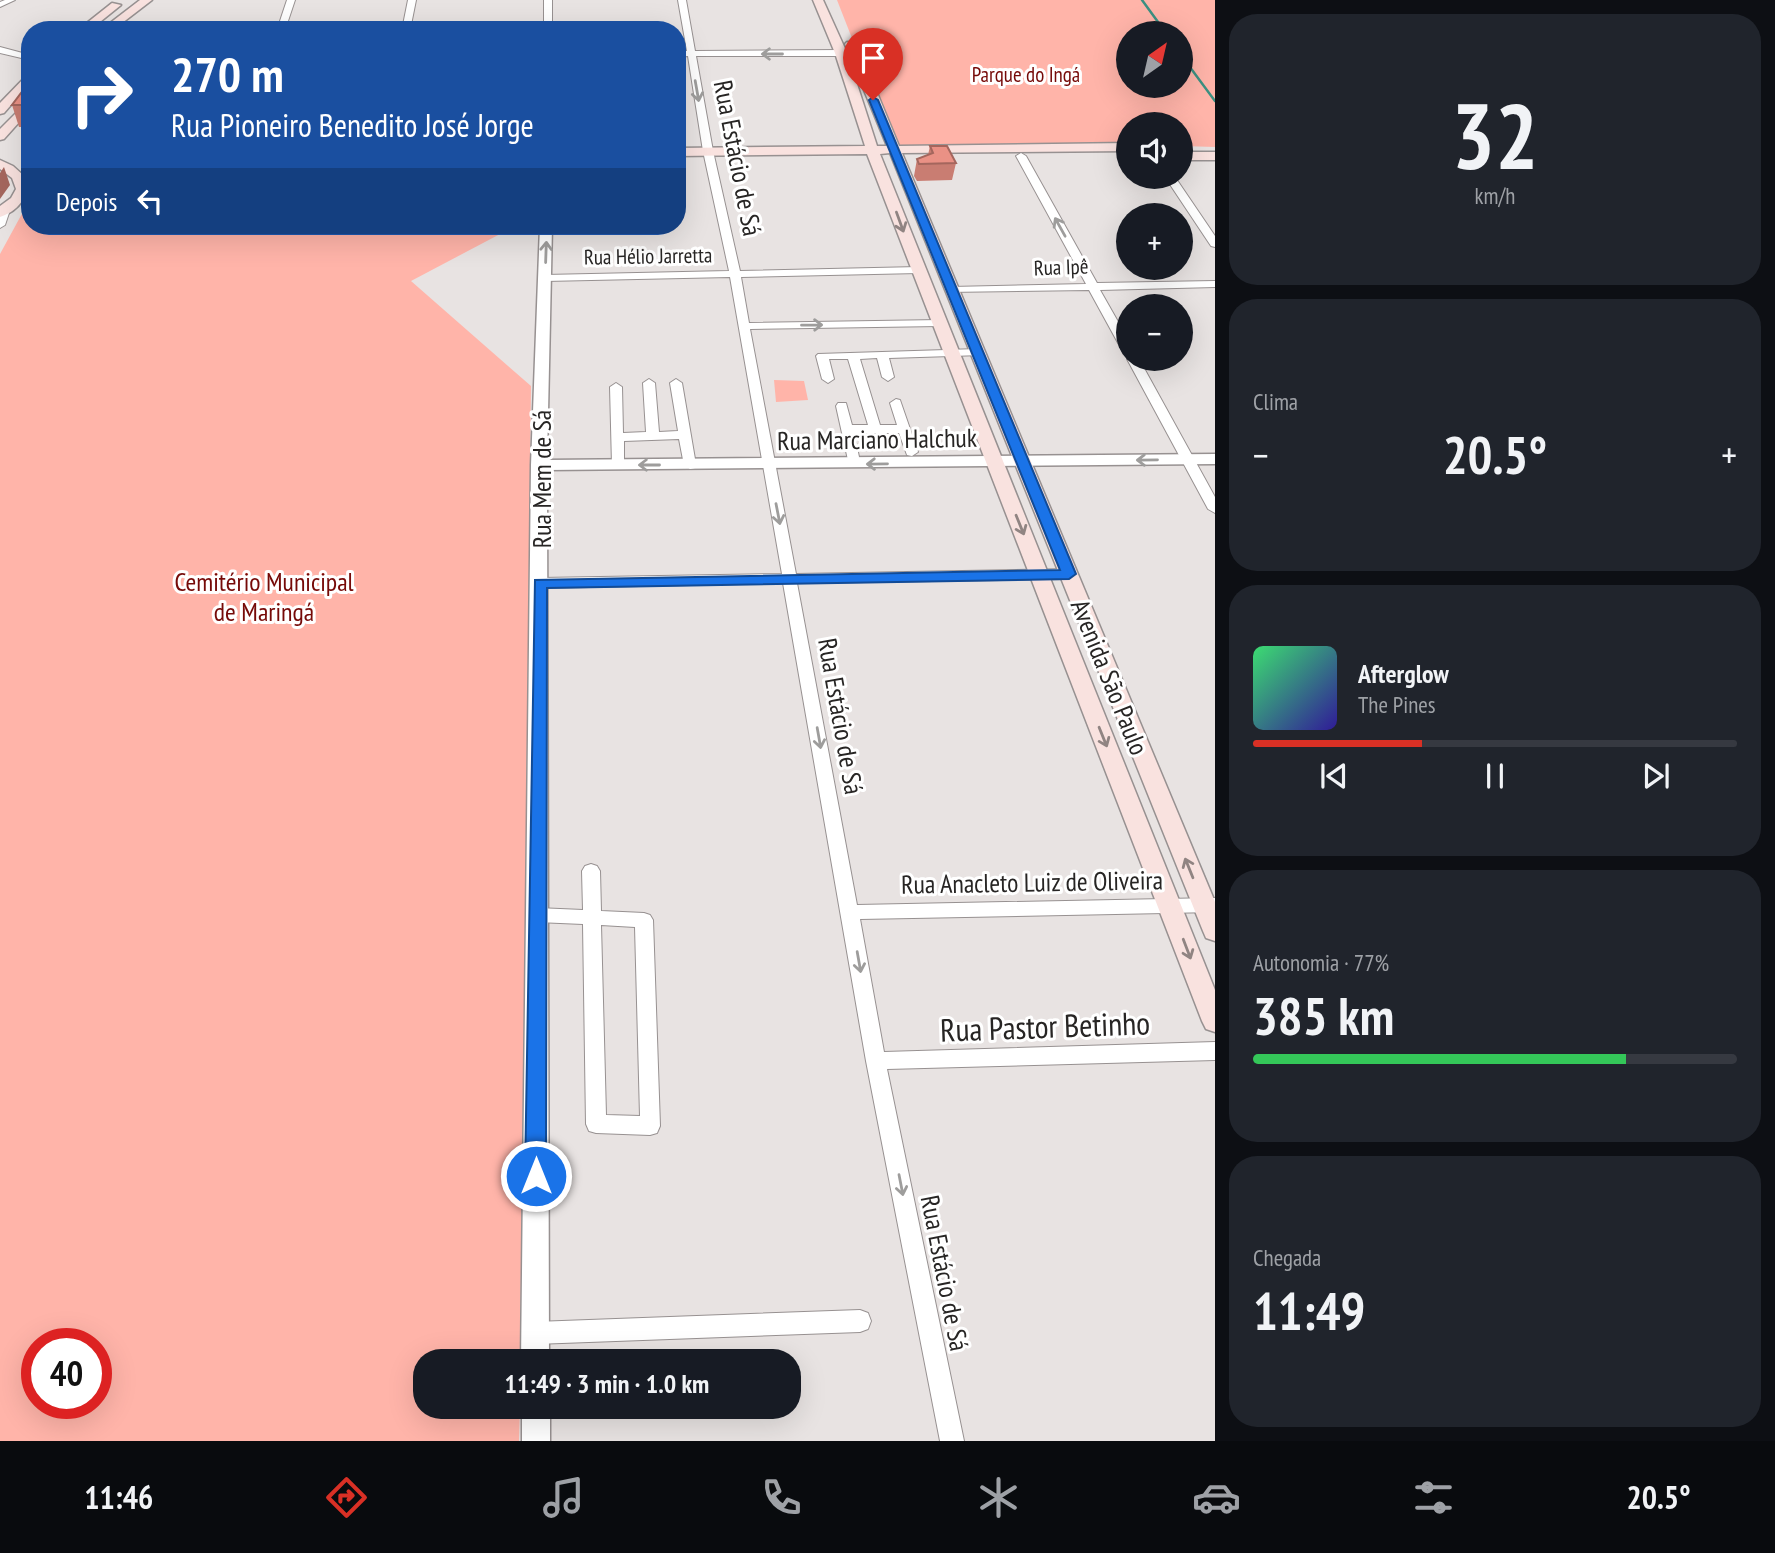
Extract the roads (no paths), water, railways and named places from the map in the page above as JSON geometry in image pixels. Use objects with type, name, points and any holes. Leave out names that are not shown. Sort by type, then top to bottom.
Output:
[{"type":"main road","points":[[95,21],[123,0]]},
{"type":"main road","points":[[118,21],[147,0]]},
{"type":"main road","points":[[819,0],[838,16],[823,13]]},
{"type":"main road","name":"Avenida São Paulo","points":[[819,0],[841,53],[874,154],[953,353],[971,407],[1215,1021]]},
{"type":"main road","name":"Avenida São Paulo","points":[[849,38],[1022,462],[1209,905],[1215,931]]},
{"type":"main road","points":[[0,110],[21,86]]},
{"type":"main road","points":[[0,136],[21,113]]},
{"type":"main road","points":[[895,154],[1116,147]]},
{"type":"main road","points":[[1193,147],[1215,147]]},
{"type":"main road","points":[[686,153],[1116,156]]},
{"type":"main road","points":[[686,158],[709,155]]},
{"type":"main road","points":[[1193,156],[1215,156]]},
{"type":"main road","points":[[0,164],[21,163]]},
{"type":"main road","points":[[0,164],[21,179]]},
{"type":"main road","points":[[3,211],[17,200],[21,192]]},
{"type":"street","points":[[0,5],[11,0]]},
{"type":"street","points":[[284,21],[291,0]]},
{"type":"street","points":[[408,21],[412,0]]},
{"type":"street","points":[[548,0],[548,21]]},
{"type":"street","name":"Rua Estácio de Sá","points":[[682,0],[685,21]]},
{"type":"street","name":"Rua Estácio de Sá","points":[[686,27],[744,326],[876,1060],[952,1441]]},
{"type":"street","points":[[0,50],[21,56]]},
{"type":"street","points":[[686,54],[841,53]]},
{"type":"street","points":[[1021,156],[1116,328]]},
{"type":"street","points":[[1178,189],[1215,244]]},
{"type":"street","points":[[0,225],[3,211]]},
{"type":"street","name":"Rua Mem de Sá","points":[[535,1349],[539,466],[546,235]]},
{"type":"street","name":"Rua Hélio Jarretta","points":[[545,278],[919,270]]},
{"type":"street","name":"Rua Ipê","points":[[951,290],[1215,284]]},
{"type":"street","points":[[744,326],[940,323]]},
{"type":"street","points":[[828,379],[822,356],[978,353]]},
{"type":"street","points":[[882,355],[888,377]]},
{"type":"street","points":[[853,356],[875,429]]},
{"type":"street","points":[[1140,371],[1215,509]]},
{"type":"street","points":[[649,383],[653,436]]},
{"type":"street","points":[[677,383],[690,465]]},
{"type":"street","points":[[616,387],[618,465]]},
{"type":"street","points":[[897,403],[912,452]]},
{"type":"street","points":[[842,405],[853,457]]},
{"type":"street","points":[[847,429],[904,429]]},
{"type":"street","points":[[618,437],[686,435]]},
{"type":"street","name":"Rua Marciano Halchuk","points":[[539,466],[1215,459]]},
{"type":"street","points":[[540,583],[1069,574]]},
{"type":"street","points":[[537,915],[592,917],[645,920],[650,1126],[596,1124],[592,917],[591,871]]},
{"type":"street","name":"Rua Anacleto Luiz de Oliveira","points":[[850,912],[1209,905]]},
{"type":"street","name":"Rua Pastor Betinho","points":[[876,1060],[1215,1051]]},
{"type":"street","points":[[535,1333],[860,1321]]},
{"type":"street","points":[[536,1419],[536,1441]]},
{"type":"waterway","points":[[1142,0],[1157,21]]},
{"type":"waterway","points":[[1194,73],[1215,101]]},
{"type":"park label","name":"Parque do Ingá","points":[[1026,74]]},
{"type":"park label","name":"Cemitério Municipal de Maringá","points":[[264,596]]}]
